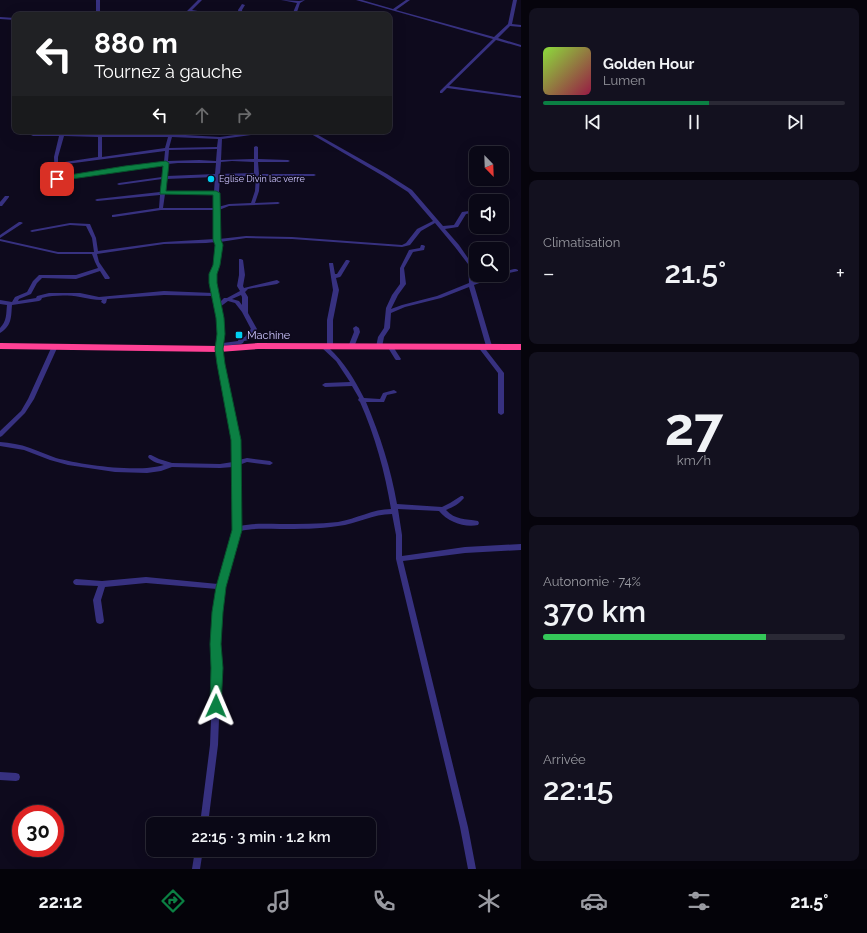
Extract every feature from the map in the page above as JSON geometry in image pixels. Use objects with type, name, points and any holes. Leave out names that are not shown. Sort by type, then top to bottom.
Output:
[{"type":"highway","points":[[0,346],[521,347]]},
{"type":"street","points":[[93,0],[98,0],[98,12]]},
{"type":"street","points":[[188,12],[200,0]]},
{"type":"street","points":[[283,0],[301,1],[296,12]]},
{"type":"street","points":[[358,0],[521,46]]},
{"type":"street","points":[[394,10],[408,0]]},
{"type":"street","points":[[441,92],[509,24],[515,0]]},
{"type":"street","points":[[240,12],[243,5]]},
{"type":"street","points":[[0,18],[12,20]]},
{"type":"street","points":[[509,24],[521,26]]},
{"type":"street","points":[[446,88],[521,97]]},
{"type":"street","points":[[55,189],[57,179],[56,157],[62,134]]},
{"type":"street","points":[[33,135],[61,137],[137,134]]},
{"type":"street","points":[[155,134],[170,136],[188,134]]},
{"type":"street","points":[[210,134],[252,134]]},
{"type":"street","points":[[313,134],[415,195],[466,256],[470,264],[472,284],[485,346],[501,373],[501,413]]},
{"type":"street","points":[[205,817],[214,745],[217,668],[216,633],[221,587],[237,530],[236,440],[220,347],[220,318],[214,295],[213,274],[217,265],[219,245],[217,240],[216,193],[219,148],[223,135]]},
{"type":"street","points":[[100,136],[100,158]]},
{"type":"street","points":[[161,209],[167,149],[170,136]]},
{"type":"street","points":[[253,203],[257,191],[256,146]]},
{"type":"street","points":[[57,164],[167,149],[219,148]]},
{"type":"street","points":[[57,179],[166,163],[256,160],[288,161]]},
{"type":"street","points":[[118,184],[164,177],[257,174],[314,175]]},
{"type":"street","points":[[98,200],[163,193],[216,193]]},
{"type":"street","points":[[0,205],[7,198]]},
{"type":"street","points":[[114,216],[161,209],[216,209],[229,205],[278,203]]},
{"type":"street","points":[[442,228],[456,226],[464,214],[469,213]]},
{"type":"street","points":[[0,238],[58,253],[95,253],[164,243],[246,237],[292,238],[402,246],[408,244],[419,230],[436,221]]},
{"type":"street","points":[[0,238],[21,224]]},
{"type":"street","points":[[32,231],[70,224],[88,225],[94,238],[95,253],[101,269],[108,278]]},
{"type":"street","points":[[398,359],[385,347],[381,337],[387,328],[391,303],[403,284],[402,268],[406,259],[411,251],[422,249],[423,246]]},
{"type":"street","points":[[241,260],[242,275],[240,286],[245,297],[245,312]]},
{"type":"street","points":[[334,276],[338,276],[348,261]]},
{"type":"street","points":[[331,264],[336,290],[330,320],[327,347],[336,356],[354,384],[375,430],[395,508],[399,538],[399,559],[464,827],[472,869]]},
{"type":"street","points":[[0,331],[10,320],[12,303],[17,298],[29,293],[35,282],[41,276],[76,277],[101,269]]},
{"type":"street","points":[[509,272],[516,270]]},
{"type":"street","points":[[217,307],[226,299],[250,287],[277,282]]},
{"type":"street","points":[[390,312],[412,302],[446,294],[457,288],[478,282]]},
{"type":"street","points":[[0,302],[12,303],[48,295],[73,295],[105,300],[164,293],[214,295]]},
{"type":"street","points":[[220,347],[241,342],[241,339],[248,339],[250,333],[254,329],[245,312],[238,303],[226,299]]},
{"type":"street","points":[[351,347],[357,332],[356,328]]},
{"type":"street","points":[[0,435],[24,412],[55,346]]},
{"type":"street","points":[[325,385],[354,384]]},
{"type":"street","points":[[361,400],[382,401],[385,394],[394,392]]},
{"type":"street","points":[[0,444],[25,448],[57,460],[78,465],[153,470],[172,465]]},
{"type":"street","points":[[151,457],[157,461],[172,465],[206,466],[237,464],[247,460],[270,463]]},
{"type":"street","points":[[237,530],[251,526],[337,524],[358,520],[395,508],[442,508],[452,505],[461,498]]},
{"type":"street","points":[[442,508],[444,514],[447,516],[466,524],[476,523]]},
{"type":"street","points":[[399,559],[465,550],[521,547]]},
{"type":"street","points":[[76,582],[102,584],[146,580],[221,587]]},
{"type":"street","points":[[100,621],[97,600],[102,584]]},
{"type":"street","points":[[0,776],[16,777]]},
{"type":"street","points":[[196,869],[198,857]]},
{"type":"place","name":"Eglise Divin lac verre","points":[[211,179]]},
{"type":"place","name":"Machine","points":[[239,335]]},
{"type":"route","points":[[57,179],[166,163],[163,193],[216,193],[217,240],[219,245],[217,265],[213,274],[213,283],[214,295],[220,318],[221,334],[219,349],[221,364],[232,413],[236,440],[237,530],[221,587],[217,612],[215,644],[217,668],[216,706]]}]
